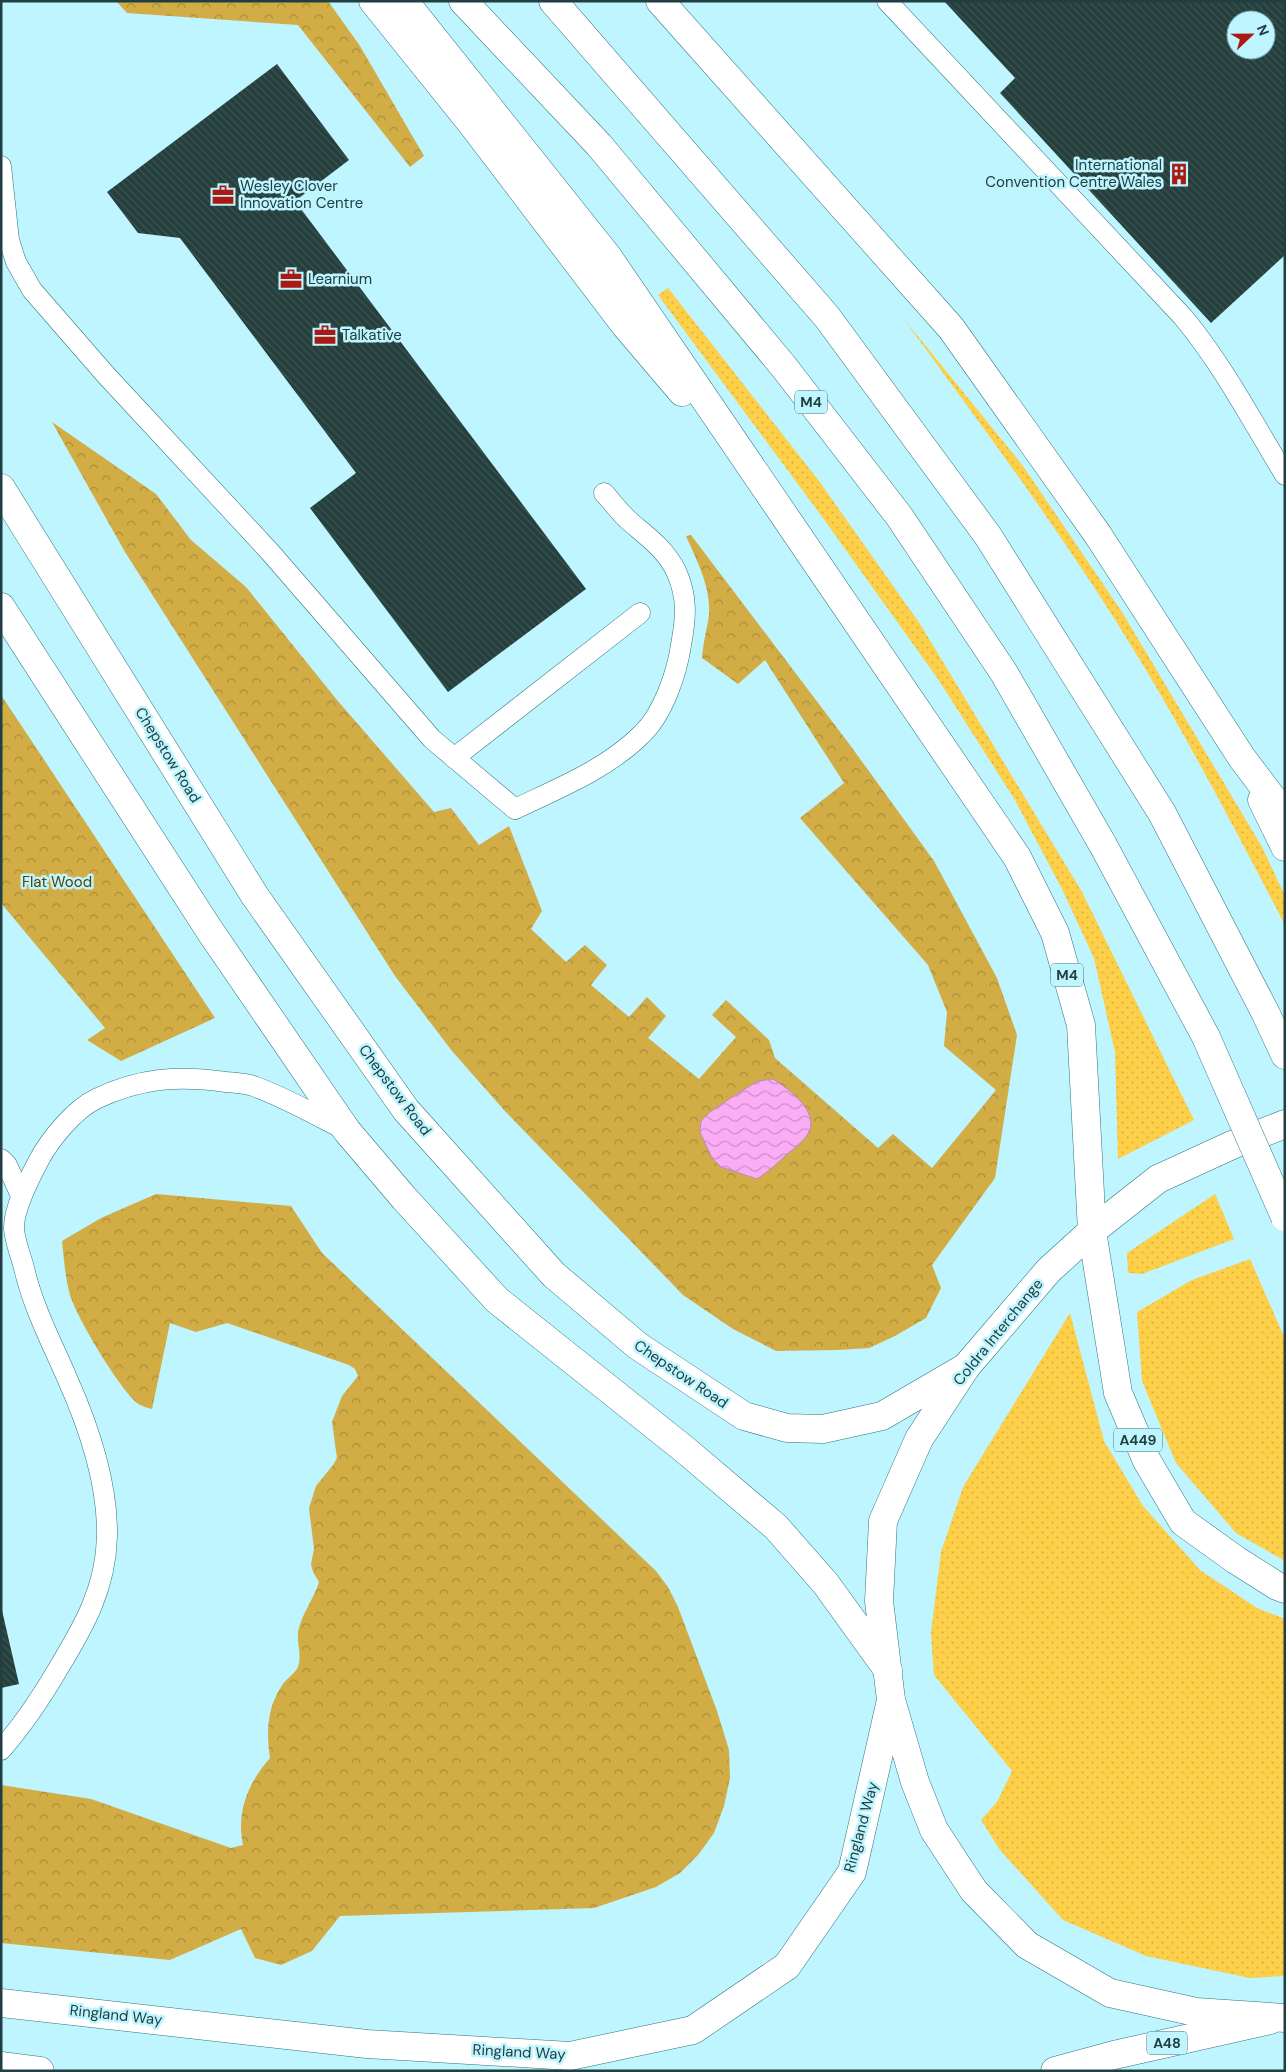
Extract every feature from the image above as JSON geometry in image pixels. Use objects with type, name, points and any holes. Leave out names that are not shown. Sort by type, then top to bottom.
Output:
[{"type":"main road","name":"M4","points":[[373,1],[472,124],[625,325],[774,499]]},
{"type":"main road","name":"M4","points":[[404,1],[608,257],[1017,857],[1055,933],[1081,1025],[1092,1231]]},
{"type":"main road","name":"M4","points":[[463,1],[599,145],[784,367],[899,516],[1004,673],[1103,845],[1206,1037],[1285,1217]]},
{"type":"main road","points":[[553,1],[827,317],[988,536],[1162,813],[1266,1014],[1285,1055]]},
{"type":"main road","points":[[660,1],[951,328],[1098,535],[1242,758],[1285,815]]},
{"type":"main road","name":"Chepstow Road","points":[[1,488],[261,904],[406,1110],[554,1275],[638,1346],[744,1416],[787,1428],[823,1429],[882,1416],[966,1367]]},
{"type":"main road","points":[[1,607],[210,931],[347,1131],[404,1198],[497,1300],[684,1450],[776,1527],[826,1584],[888,1670]]},
{"type":"main road","points":[[1242,758],[1285,847]]},
{"type":"main road","name":"Coldra Interchange","points":[[1282,2018],[1196,2012],[1110,1993],[1027,1946],[974,1891],[934,1830],[915,1782],[891,1700],[880,1600],[883,1521],[919,1440],[966,1367],[1049,1270],[1092,1231],[1158,1179],[1232,1145],[1285,1124]]},
{"type":"main road","name":"A449","points":[[1092,1231],[1118,1393],[1148,1461],[1183,1522],[1236,1560],[1277,1586],[1285,1588]]},
{"type":"main road","name":"Ringland Way","points":[[1,2002],[367,2044],[570,2056],[693,2030],[787,1966],[852,1872],[891,1700]]},
{"type":"main road","name":"A48","points":[[1055,2071],[1114,2055],[1282,2018]]},
{"type":"main road","points":[[1,2066],[40,2071]]},
{"type":"lane","points":[[887,1],[1188,323],[1223,371],[1285,475]]},
{"type":"lane","points":[[1,166],[9,240],[16,262],[32,290],[105,374],[270,552],[432,739],[515,809],[600,766],[643,733],[659,712],[679,663],[686,614],[683,592],[676,570],[652,538],[627,519],[604,494]]},
{"type":"lane","points":[[454,758],[640,613]]},
{"type":"lane","points":[[1,1750],[18,1730],[42,1695],[86,1622],[97,1595],[104,1568],[107,1535],[105,1500],[89,1433],[75,1396],[31,1296],[8,1235],[22,1196],[47,1145],[91,1101],[118,1088],[148,1080],[184,1078],[216,1080],[254,1086],[347,1131]]},
{"type":"lane","points":[[1,1159],[7,1165],[22,1196]]},
{"type":"shaded area","points":[[668,288],[819,481],[920,624],[1082,892],[1194,1120],[1118,1159],[1115,1052],[1094,958],[1062,889],[1015,800],[938,679],[823,518],[658,295]]},
{"type":"shaded area","points":[[903,318],[1023,466],[1122,612],[1262,847],[1285,896],[1285,925],[1196,758],[1113,616],[1025,486]]},
{"type":"shaded area","points":[[1215,1194],[1234,1239],[1142,1274],[1128,1273],[1127,1253]]},
{"type":"shaded area","points":[[1250,1259],[1285,1339],[1285,1561],[1236,1533],[1176,1463],[1142,1381],[1137,1312],[1192,1280]]},
{"type":"shaded area","points":[[1070,1313],[1104,1441],[1143,1506],[1200,1570],[1257,1608],[1285,1619],[1285,1976],[1250,1978],[1146,1956],[1063,1920],[1000,1850],[981,1820],[997,1802],[1012,1771],[934,1675],[931,1633],[941,1552],[963,1487]]},
{"type":"green space","points":[[116,1],[328,1],[360,46],[424,156],[410,167],[298,25],[127,13]]},
{"type":"green space","points":[[52,422],[156,494],[191,540],[246,587],[337,700],[434,812],[451,808],[479,845],[509,826],[542,911],[531,929],[566,962],[585,945],[607,965],[591,985],[629,1017],[647,997],[666,1016],[648,1038],[699,1079],[736,1037],[712,1015],[726,1000],[769,1040],[775,1058],[878,1148],[893,1134],[932,1168],[996,1090],[944,1046],[947,1012],[928,965],[800,818],[844,783],[765,660],[738,684],[702,658],[709,605],[706,584],[686,536],[691,535],[850,745],[934,861],[997,978],[1017,1035],[995,1178],[932,1265],[941,1288],[926,1318],[869,1348],[776,1351],[733,1329],[683,1295],[504,1110],[452,1051],[395,976],[125,552]]},
{"type":"green space","name":"Flat Wood","points":[[1,695],[215,1018],[121,1061],[87,1040],[105,1028],[1,903]]},
{"type":"green space","points":[[156,1194],[291,1206],[322,1253],[656,1571],[668,1587],[678,1607],[717,1711],[729,1750],[730,1778],[724,1806],[714,1833],[698,1855],[680,1873],[656,1887],[594,1908],[340,1916],[312,1951],[281,1965],[255,1958],[241,1929],[170,1960],[1,1943],[1,1785],[91,1799],[231,1848],[243,1845],[241,1821],[246,1798],[262,1768],[270,1758],[268,1729],[271,1711],[283,1684],[295,1672],[298,1666],[300,1656],[298,1632],[319,1582],[311,1564],[314,1549],[309,1508],[316,1486],[337,1458],[332,1422],[342,1396],[358,1376],[355,1369],[349,1365],[227,1323],[196,1332],[170,1323],[152,1409],[150,1409],[137,1403],[120,1383],[99,1352],[74,1306],[67,1282],[62,1241],[101,1218]]},
{"type":"water","points":[[773,1079],[793,1094],[806,1108],[811,1124],[809,1132],[799,1144],[757,1179],[721,1167],[712,1158],[700,1132],[701,1121],[710,1112],[758,1081]]},
{"type":"building","name":"International Convention Centre Wales","points":[[944,1],[1285,1],[1285,255],[1211,323],[1000,93],[1015,78]]},
{"type":"building","points":[[277,64],[349,160],[295,201],[586,589],[448,692],[310,508],[356,473],[180,238],[138,233],[107,192]]},
{"type":"building","points":[[1,1606],[19,1684],[1,1688]]},
{"type":"place","name":"International Convention Centre Wales","points":[[1179,174]]},
{"type":"place","name":"Wesley Clover Innovation Centre","points":[[223,195]]},
{"type":"place","name":"Learnium","points":[[291,279]]},
{"type":"place","name":"Talkative","points":[[325,335]]}]
